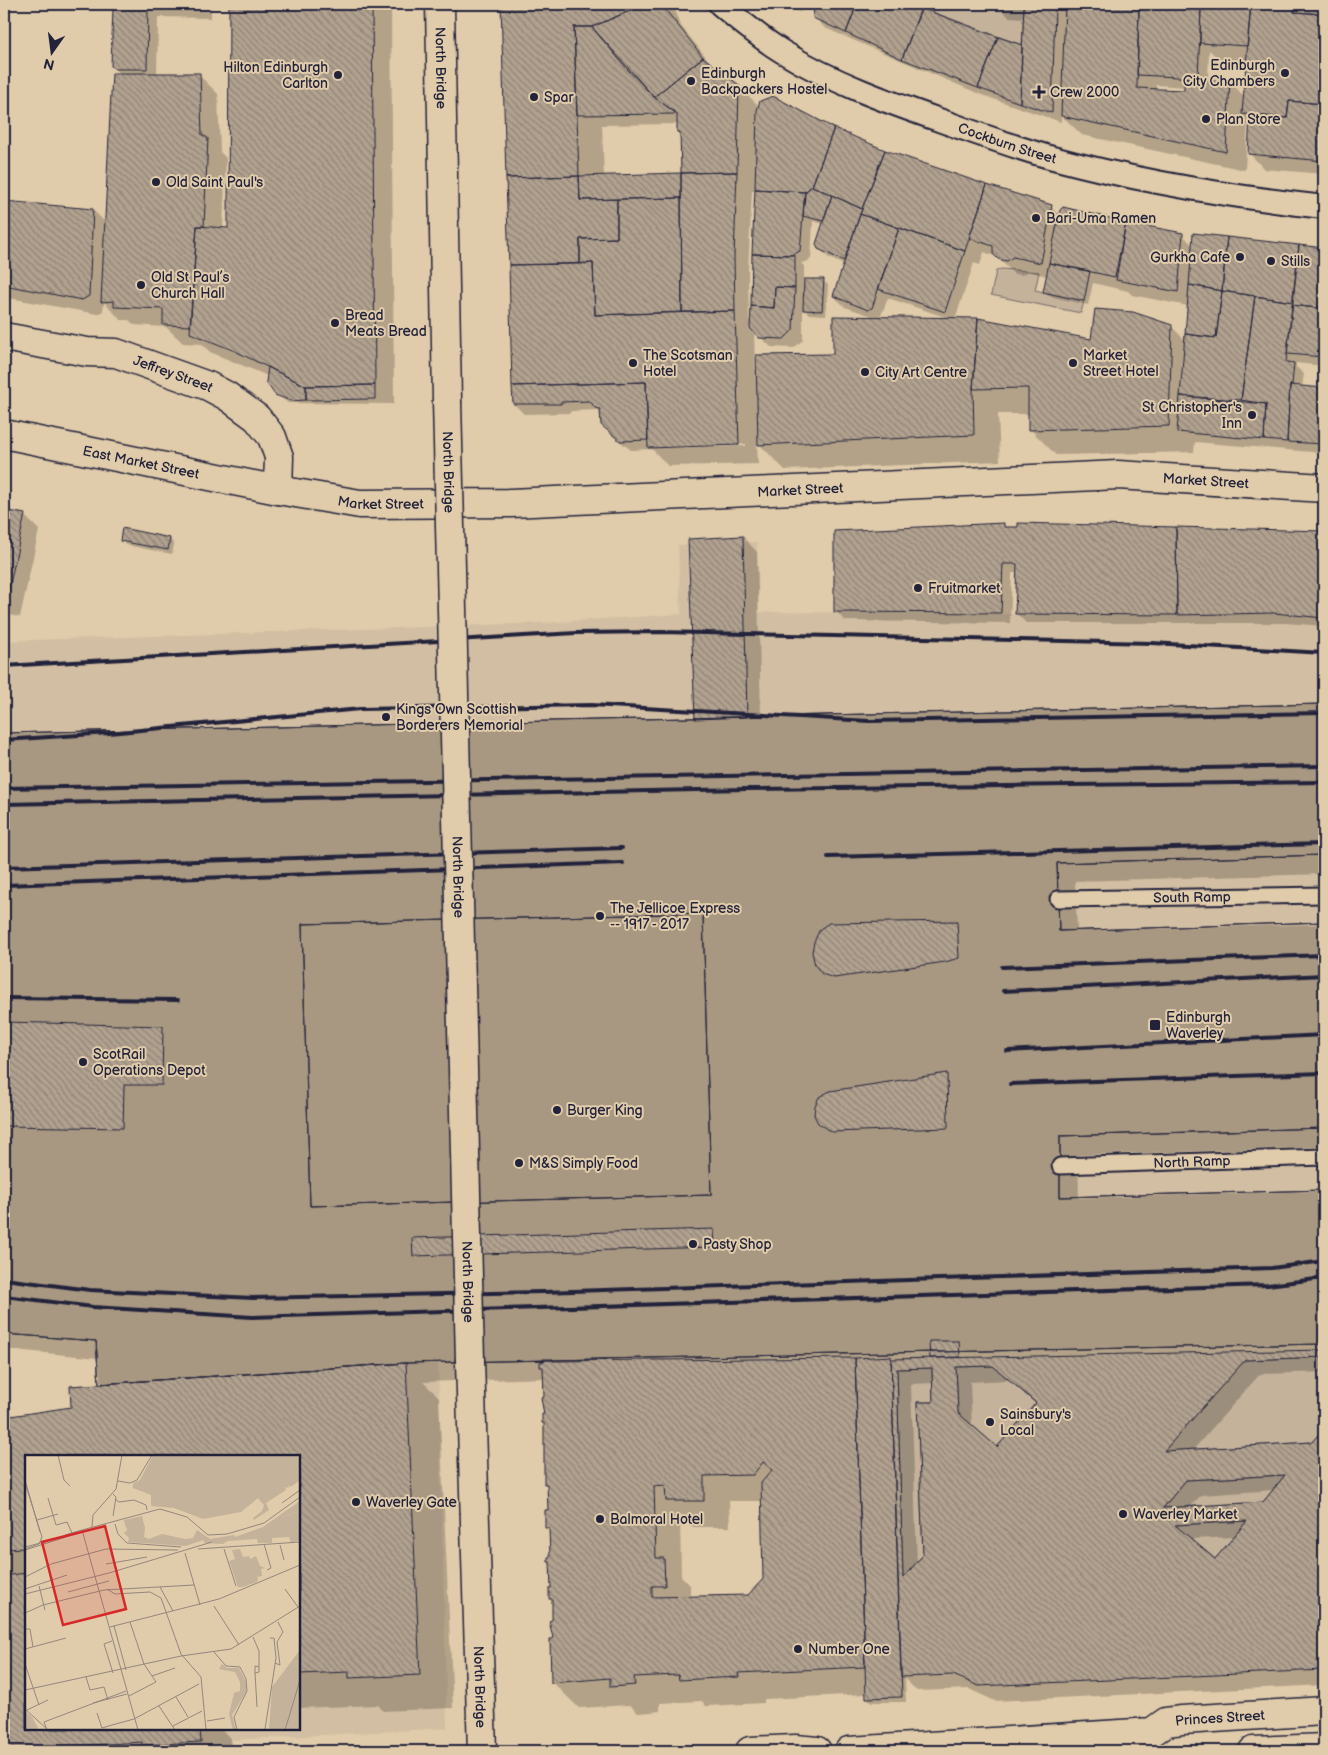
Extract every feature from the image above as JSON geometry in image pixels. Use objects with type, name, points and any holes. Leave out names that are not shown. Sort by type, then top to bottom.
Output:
[{"type":"street","name":"North Bridge","points":[[440,4],[447,401],[470,1361],[482,1751]]},
{"type":"street","name":"Cockburn Street","points":[[720,4],[751,30],[805,64],[901,106],[976,133],[1051,158],[1120,174],[1194,189],[1324,206]]},
{"type":"street","name":"Jeffrey Street","points":[[4,337],[87,352],[116,353],[208,386],[227,396],[257,418],[272,438],[279,458],[278,490]]},
{"type":"street","name":"East Market Street","points":[[4,434],[278,490]]},
{"type":"street","name":"Market Street","points":[[278,490],[360,504],[520,502],[1118,475],[1324,488]]},
{"type":"street","name":"Princes Street","points":[[849,1751],[1152,1732],[1166,1722],[1324,1711]]},
{"type":"street","points":[[1253,1751],[1324,1748]]},
{"type":"street","points":[[750,1751],[795,1749],[817,1751]]},
{"type":"lane","name":"South Ramp","points":[[1058,899],[1324,895]]},
{"type":"lane","name":"North Ramp","points":[[1060,1166],[1324,1157]]},
{"type":"shaded area","points":[[906,4],[1024,5],[1022,45],[922,8],[921,10]]},
{"type":"shaded area","points":[[1001,269],[1039,272],[1035,290],[1084,301],[1081,313],[991,295],[996,271]]},
{"type":"shaded area","name":"Edinburgh Waverley","points":[[757,542],[759,612],[1177,615],[1274,613],[1324,618],[1324,1344],[438,1363],[447,1728],[230,1740],[229,1751],[4,1751],[4,1417],[70,1407],[70,1386],[99,1383],[96,1341],[4,1334],[4,641],[544,623],[681,614],[678,545]]},
{"type":"shaded area","points":[[1324,1357],[1324,1428],[1312,1442],[1164,1451],[1245,1360]]},
{"type":"shaded area","points":[[993,1366],[1036,1403],[997,1447],[958,1413],[956,1367]]},
{"type":"shaded area","points":[[932,1368],[933,1402],[917,1402],[923,1555],[903,1578],[897,1369]]},
{"type":"shaded area","points":[[1285,1475],[1263,1502],[1163,1508],[1186,1480]]},
{"type":"shaded area","points":[[1247,1521],[1215,1559],[1175,1525]]},
{"type":"building","points":[[148,4],[202,4],[202,8],[148,8]]},
{"type":"building","points":[[229,4],[372,4],[375,385],[306,386],[235,351],[190,333],[197,226],[228,228]]},
{"type":"building","points":[[501,4],[646,4],[592,27],[574,27],[579,176],[506,178]]},
{"type":"building","points":[[646,4],[661,4],[703,57],[654,97],[592,27]]},
{"type":"building","points":[[787,4],[802,4],[794,8]]},
{"type":"building","points":[[814,4],[857,4],[846,33],[813,18]]},
{"type":"building","points":[[857,4],[906,4],[921,10],[902,59],[846,33]]},
{"type":"building","points":[[1011,4],[1055,4],[1055,7],[1024,5]]},
{"type":"building","points":[[1055,4],[1065,4],[1065,7],[1055,7]]},
{"type":"building","points":[[1065,4],[1185,4],[1185,8],[1139,7],[1137,88],[1184,90],[1184,78],[1230,81],[1226,152],[1061,116]]},
{"type":"building","points":[[1185,4],[1201,4],[1201,9],[1185,8]]},
{"type":"building","points":[[1201,4],[1251,4],[1247,46],[1200,43]]},
{"type":"building","name":"Edinburgh City Chambers","points":[[1251,4],[1295,4],[1294,12],[1324,14],[1324,104],[1289,101],[1287,118],[1242,114]]},
{"type":"building","points":[[1295,4],[1324,4],[1324,14],[1294,12]]},
{"type":"building","points":[[1024,5],[1055,7],[1052,113],[1020,103]]},
{"type":"building","points":[[113,7],[148,8],[147,69],[115,69],[111,66]]},
{"type":"building","points":[[1139,7],[1201,9],[1198,78],[1137,75]]},
{"type":"building","points":[[921,8],[998,37],[978,88],[902,59]]},
{"type":"building","points":[[574,27],[592,27],[628,70],[654,97],[677,114],[577,115]]},
{"type":"building","points":[[998,37],[1022,45],[1020,103],[978,88]]},
{"type":"building","points":[[703,57],[739,85],[737,172],[681,173],[680,132],[677,132],[677,114],[654,97]]},
{"type":"building","name":"Old Saint Paul's","points":[[112,73],[200,73],[202,135],[208,138],[204,226],[197,226],[190,326],[163,325],[163,309],[114,307],[114,301],[101,302]]},
{"type":"building","points":[[773,96],[834,128],[812,186],[805,192],[755,189],[757,110],[760,101]]},
{"type":"building","points":[[1289,101],[1324,104],[1324,161],[1248,154],[1250,115],[1287,118]]},
{"type":"building","points":[[834,128],[885,150],[862,209],[812,186]]},
{"type":"building","points":[[885,150],[987,185],[965,251],[860,214]]},
{"type":"building","points":[[737,172],[734,257],[735,311],[682,312],[681,173]]},
{"type":"building","points":[[681,173],[681,198],[580,200],[579,176]]},
{"type":"building","points":[[579,176],[580,200],[617,199],[617,238],[580,239],[580,264],[509,265],[506,178]]},
{"type":"building","points":[[987,185],[1052,205],[1041,263],[1013,257],[1007,261],[998,259],[993,254],[993,246],[969,238]]},
{"type":"building","points":[[812,186],[832,195],[823,221],[803,216],[805,192]]},
{"type":"building","points":[[755,189],[805,192],[800,251],[792,255],[752,254]]},
{"type":"building","points":[[832,195],[862,209],[844,261],[818,249],[816,244]]},
{"type":"building","points":[[681,198],[682,312],[595,315],[593,263],[580,264],[580,239],[617,238],[617,199]]},
{"type":"building","points":[[4,201],[93,209],[89,296],[82,300],[4,285]]},
{"type":"building","points":[[1063,207],[1126,222],[1115,277],[1049,263],[1060,210]]},
{"type":"building","points":[[860,214],[899,228],[872,308],[868,310],[833,296]]},
{"type":"building","points":[[1126,222],[1183,233],[1178,292],[1116,280]]},
{"type":"building","points":[[899,228],[965,251],[945,312],[878,289]]},
{"type":"building","points":[[1193,233],[1227,237],[1222,291],[1189,285]]},
{"type":"building","points":[[1227,237],[1299,245],[1293,302],[1222,291]]},
{"type":"building","points":[[1299,245],[1324,248],[1324,309],[1292,305]]},
{"type":"building","points":[[752,254],[795,255],[795,288],[775,287],[774,308],[751,306]]},
{"type":"building","points":[[593,263],[595,315],[735,311],[739,445],[648,448],[646,382],[512,386],[509,265]]},
{"type":"building","points":[[1049,263],[1090,271],[1084,301],[1043,292]]},
{"type":"building","points":[[804,279],[824,279],[822,311],[803,310]]},
{"type":"building","points":[[1189,285],[1222,291],[1216,338],[1185,334]]},
{"type":"building","points":[[775,287],[795,288],[793,330],[784,339],[759,338],[750,328],[751,306],[774,308]]},
{"type":"building","points":[[1222,291],[1255,296],[1241,400],[1180,396],[1185,334],[1216,338]]},
{"type":"building","points":[[1255,296],[1293,302],[1286,362],[1294,363],[1292,385],[1290,385],[1287,442],[1264,440],[1266,404],[1241,400]]},
{"type":"building","points":[[1292,305],[1324,309],[1324,357],[1287,354]]},
{"type":"building","name":"Market Street Hotel","points":[[1095,309],[1133,312],[1172,325],[1169,426],[1028,430],[1028,388],[973,389],[978,318],[1091,339]]},
{"type":"building","name":"City Art Centre","points":[[833,316],[978,318],[973,389],[974,435],[758,445],[756,355],[833,354]]},
{"type":"building","points":[[268,367],[306,386],[306,400],[291,401],[275,395],[266,382]]},
{"type":"building","points":[[646,382],[648,440],[620,441],[601,425],[600,409],[595,408],[590,401],[561,402],[561,404],[513,404],[512,386]]},
{"type":"building","points":[[375,385],[375,399],[306,400],[306,386]]},
{"type":"building","points":[[1290,385],[1324,388],[1324,444],[1287,442]]},
{"type":"building","points":[[1180,396],[1266,404],[1264,440],[1177,432]]},
{"type":"building","points":[[4,510],[25,514],[6,603],[4,603]]},
{"type":"building","name":"Fruitmarket","points":[[1004,523],[1004,527],[1018,527],[1018,523],[1176,527],[1177,615],[1015,614],[1017,564],[1003,564],[1001,613],[834,612],[834,531]]},
{"type":"building","points":[[1176,527],[1324,531],[1324,618],[1274,613],[1177,615]]},
{"type":"building","points":[[122,528],[170,538],[168,550],[120,541]]},
{"type":"building","points":[[743,536],[747,717],[695,719],[688,539]]},
{"type":"building","name":"Edinburgh Waverley","points":[[1324,704],[1324,855],[1057,863],[1059,931],[1324,922],[1324,1128],[1060,1136],[1060,1197],[1324,1190],[1324,1344],[406,1363],[99,1384],[96,1341],[4,1334],[4,733]],"holes":[[[703,913],[711,1195],[310,1206],[302,924]]]},
{"type":"building","name":"Edinburgh Waverley","points":[[1324,704],[1324,855],[1057,863],[1059,931],[1324,922],[1324,1128],[1060,1136],[1060,1197],[1324,1190],[1324,1344],[406,1363],[99,1384],[96,1341],[4,1334],[4,733]]},
{"type":"building","points":[[703,913],[711,1195],[310,1206],[302,924]]},
{"type":"building","points":[[957,921],[959,958],[945,962],[834,978],[822,974],[815,965],[812,952],[814,942],[820,929],[829,923]]},
{"type":"building","name":"ScotRail Operations Depot","points":[[4,1022],[163,1026],[162,1085],[124,1085],[123,1128],[4,1126]]},
{"type":"building","points":[[947,1073],[948,1128],[831,1132],[818,1123],[814,1115],[819,1097],[830,1091]]},
{"type":"building","points":[[714,1229],[715,1247],[413,1256],[412,1238]]},
{"type":"building","points":[[929,1341],[959,1341],[960,1357],[930,1358]]},
{"type":"building","name":"Waverley Market","points":[[1324,1350],[1324,1357],[1245,1360],[1164,1451],[1312,1442],[1324,1428],[1324,1670],[979,1686],[953,1675],[901,1677],[891,1359]],"holes":[[[993,1366],[1036,1403],[997,1447],[958,1413],[956,1367]],[[932,1368],[933,1402],[917,1402],[923,1555],[903,1578],[897,1369]],[[1285,1475],[1263,1502],[1163,1508],[1186,1480]],[[1247,1521],[1215,1559],[1175,1525]]]},
{"type":"building","points":[[891,1356],[902,1697],[866,1698],[855,1358]]},
{"type":"building","name":"Balmoral Hotel","points":[[855,1358],[865,1667],[738,1673],[739,1677],[679,1680],[678,1675],[634,1677],[635,1685],[610,1687],[610,1678],[551,1683],[550,1639],[553,1638],[549,1621],[552,1620],[552,1599],[549,1599],[549,1588],[551,1588],[550,1562],[548,1562],[548,1557],[550,1557],[549,1528],[545,1528],[545,1510],[548,1510],[547,1484],[544,1484],[544,1423],[542,1423],[542,1414],[544,1414],[541,1398],[544,1397],[543,1367],[540,1367],[540,1362],[543,1362],[543,1359],[553,1359],[553,1361]],"holes":[[[763,1462],[772,1470],[761,1483],[763,1579],[748,1595],[652,1597],[652,1586],[665,1586],[664,1558],[656,1558],[654,1486],[665,1485],[666,1501],[704,1501],[704,1476],[753,1475]]]},
{"type":"building","name":"Waverley Gate","points":[[406,1363],[420,1675],[349,1678],[349,1672],[300,1674],[300,1455],[25,1455],[25,1548],[4,1549],[4,1417],[71,1407],[70,1386]]},
{"type":"building","points":[[25,1573],[25,1730],[200,1730],[201,1742],[142,1745],[142,1742],[55,1747],[55,1751],[4,1751],[4,1576]]},
{"type":"railway","points":[[4,666],[576,633],[661,632],[1152,643],[1324,653]]},
{"type":"railway","points":[[4,740],[109,733],[360,709],[592,705],[869,721],[1324,713]]},
{"type":"railway","points":[[4,788],[1324,766]]},
{"type":"railway","points":[[4,804],[746,789],[1324,782]]},
{"type":"railway","points":[[828,857],[1324,844]]},
{"type":"railway","points":[[4,867],[622,848]]},
{"type":"railway","points":[[4,885],[623,863]]},
{"type":"railway","points":[[1002,967],[1324,955]]},
{"type":"railway","points":[[1003,991],[1324,975]]},
{"type":"railway","points":[[4,998],[178,1000]]},
{"type":"railway","points":[[1007,1051],[1324,1035]]},
{"type":"railway","points":[[1010,1084],[1324,1073]]},
{"type":"railway","points":[[4,1279],[90,1290],[253,1298],[543,1292],[1272,1268],[1324,1261]]},
{"type":"railway","points":[[4,1296],[93,1307],[252,1317],[1268,1285],[1324,1278]]},
{"type":"place","name":"Edinburgh City Chambers","points":[[1285,73]]},
{"type":"place","name":"Hilton Edinburgh Carlton","points":[[338,75]]},
{"type":"place","name":"Edinburgh Backpackers Hostel","points":[[691,81]]},
{"type":"place","name":"Crew 2000","points":[[1039,92]]},
{"type":"place","name":"Spar","points":[[534,97]]},
{"type":"place","name":"Plan Store","points":[[1206,119]]},
{"type":"place","name":"Old Saint Paul's","points":[[156,182]]},
{"type":"place","name":"Bari-Uma Ramen","points":[[1036,218]]},
{"type":"place","name":"Gurkha Cafe","points":[[1240,257]]},
{"type":"place","name":"Stills","points":[[1271,261]]},
{"type":"place","name":"Old St Paul’s Church Hall","points":[[141,285]]},
{"type":"place","name":"Bread Meats Bread","points":[[335,323]]},
{"type":"place","name":"The Scotsman Hotel","points":[[633,363]]},
{"type":"place","name":"Market Street Hotel","points":[[1073,363]]},
{"type":"place","name":"City Art Centre","points":[[865,372]]},
{"type":"place","name":"St Christopher's Inn","points":[[1252,415]]},
{"type":"place","name":"Fruitmarket","points":[[918,588]]},
{"type":"place","name":"Kings Own Scottish Borderers Memorial","points":[[386,717]]},
{"type":"place","name":"The Jellicoe Express -- 1917 - 2017","points":[[600,916]]},
{"type":"place","name":"Edinburgh Waverley","points":[[1155,1025]]},
{"type":"place","name":"ScotRail Operations Depot","points":[[83,1062]]},
{"type":"place","name":"Burger King","points":[[557,1110]]},
{"type":"place","name":"M&S Simply Food","points":[[519,1163]]},
{"type":"place","name":"Pasty Shop","points":[[693,1244]]},
{"type":"place","name":"Sainsbury's Local","points":[[990,1422]]},
{"type":"place","name":"Waverley Gate","points":[[356,1502]]},
{"type":"place","name":"Waverley Market","points":[[1123,1514]]},
{"type":"place","name":"Balmoral Hotel","points":[[600,1519]]},
{"type":"place","name":"Number One","points":[[798,1649]]}]
